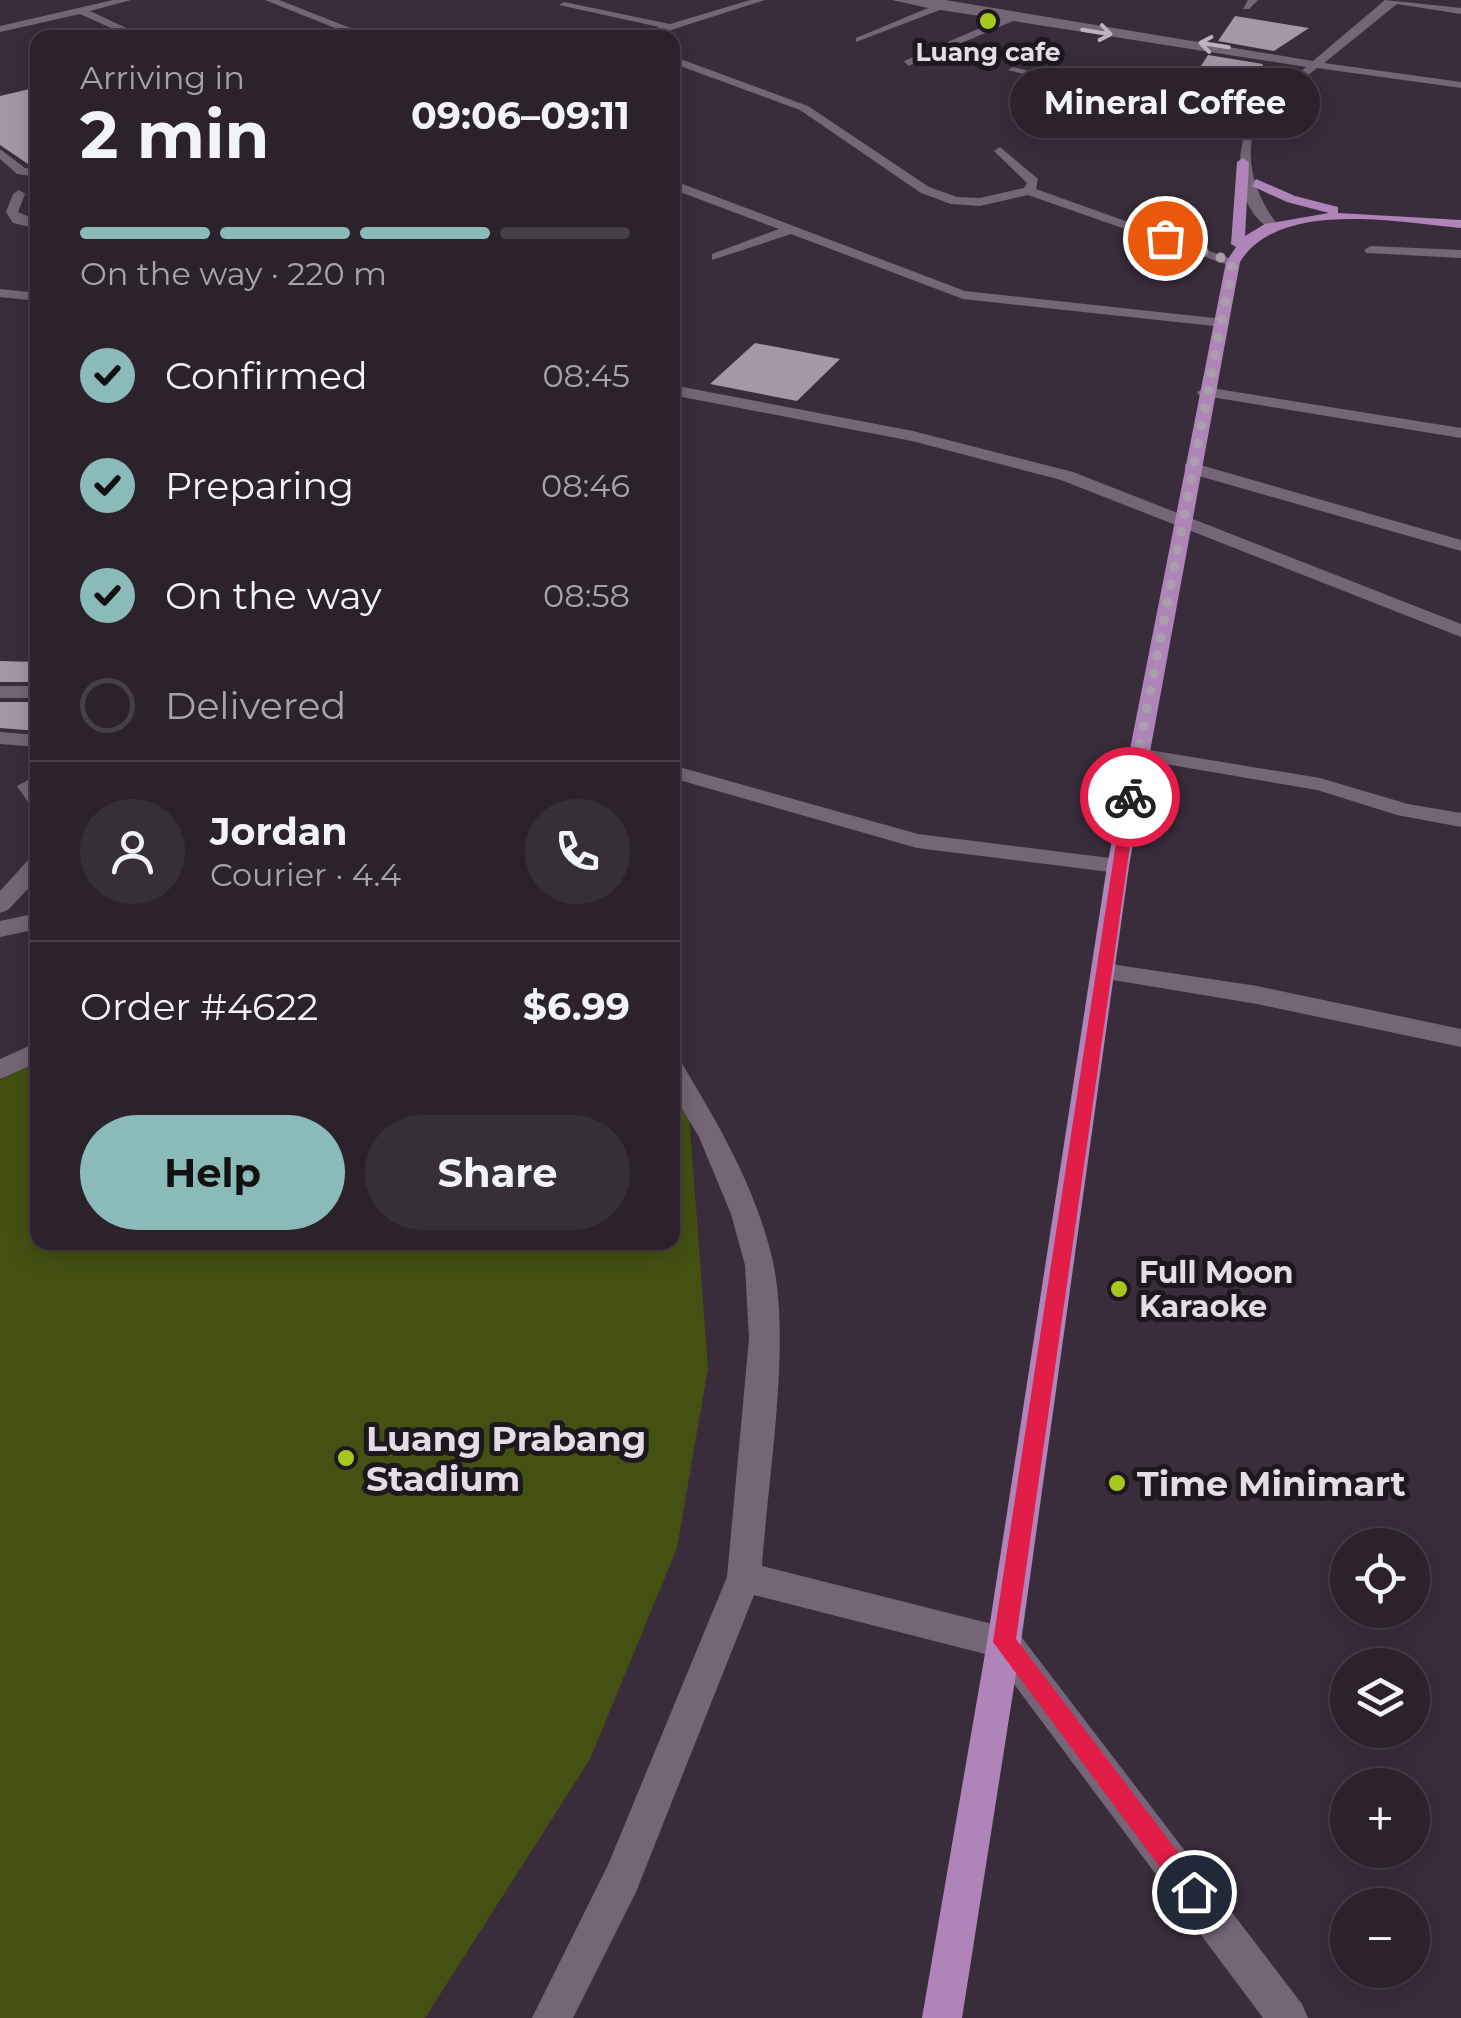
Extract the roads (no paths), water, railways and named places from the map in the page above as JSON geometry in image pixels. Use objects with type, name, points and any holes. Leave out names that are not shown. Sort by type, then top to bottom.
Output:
[{"type":"main road","points":[[942,2018],[1004,1642],[1118,866],[1181,519],[1236,253],[1243,162]]},
{"type":"main road","points":[[1256,183],[1319,208],[1461,224]]},
{"type":"main road","points":[[1236,253],[1279,224],[1382,218]]},
{"type":"street","points":[[0,29],[126,0]]},
{"type":"street","points":[[270,0],[350,30]]},
{"type":"street","points":[[659,30],[760,0]]},
{"type":"street","points":[[896,0],[1316,64]]},
{"type":"street","points":[[1279,224],[1253,203],[1243,162],[1248,129],[1262,107],[1394,0],[1461,11]]},
{"type":"street","points":[[860,40],[933,3],[1461,85]]},
{"type":"street","points":[[564,4],[671,26]]},
{"type":"street","points":[[82,11],[124,30]]},
{"type":"street","points":[[908,63],[1012,18]]},
{"type":"street","points":[[680,63],[804,108],[924,190],[955,201],[980,202],[1029,191],[1236,253]]},
{"type":"street","points":[[1013,70],[1248,129]]},
{"type":"street","points":[[1147,85],[1262,107]]},
{"type":"street","points":[[1000,151],[1034,182],[1029,191]]},
{"type":"street","points":[[0,152],[21,170],[30,172]]},
{"type":"street","points":[[1243,162],[1279,224]]},
{"type":"street","points":[[680,187],[963,295],[1223,323]]},
{"type":"street","points":[[0,200],[30,191]]},
{"type":"street","points":[[19,194],[12,212],[18,220],[30,223]]},
{"type":"street","points":[[717,257],[787,231]]},
{"type":"street","points":[[1371,250],[1461,254]]},
{"type":"street","points":[[0,293],[30,297]]},
{"type":"street","points":[[680,392],[914,436],[1067,476],[1461,631]]},
{"type":"street","points":[[1206,392],[1461,433]]},
{"type":"street","points":[[1191,468],[1461,546]]},
{"type":"street","points":[[0,692],[30,692]]},
{"type":"street","points":[[0,738],[30,740]]},
{"type":"street","points":[[1137,754],[1320,784],[1405,810],[1461,820]]},
{"type":"street","points":[[680,773],[917,841],[1118,866]]},
{"type":"street","points":[[0,905],[30,872]]},
{"type":"street","points":[[0,929],[30,923]]},
{"type":"street","points":[[1104,971],[1257,994],[1461,1038]]},
{"type":"street","points":[[0,1070],[30,1054]]},
{"type":"street","points":[[552,2018],[622,1878],[744,1577],[764,1339],[759,1265],[745,1214],[712,1136],[680,1082]]},
{"type":"street","points":[[744,1577],[1004,1642],[1288,2018]]},
{"type":"place","name":"Luang cafe","points":[[988,21]]},
{"type":"place","name":"Mineral Coffee","points":[[1165,238]]},
{"type":"place","name":"Full Moon Karaoke","points":[[1119,1289]]},
{"type":"place","name":"Luang Prabang Stadium","points":[[346,1458]]},
{"type":"place","name":"Time Minimart","points":[[1117,1483]]}]
